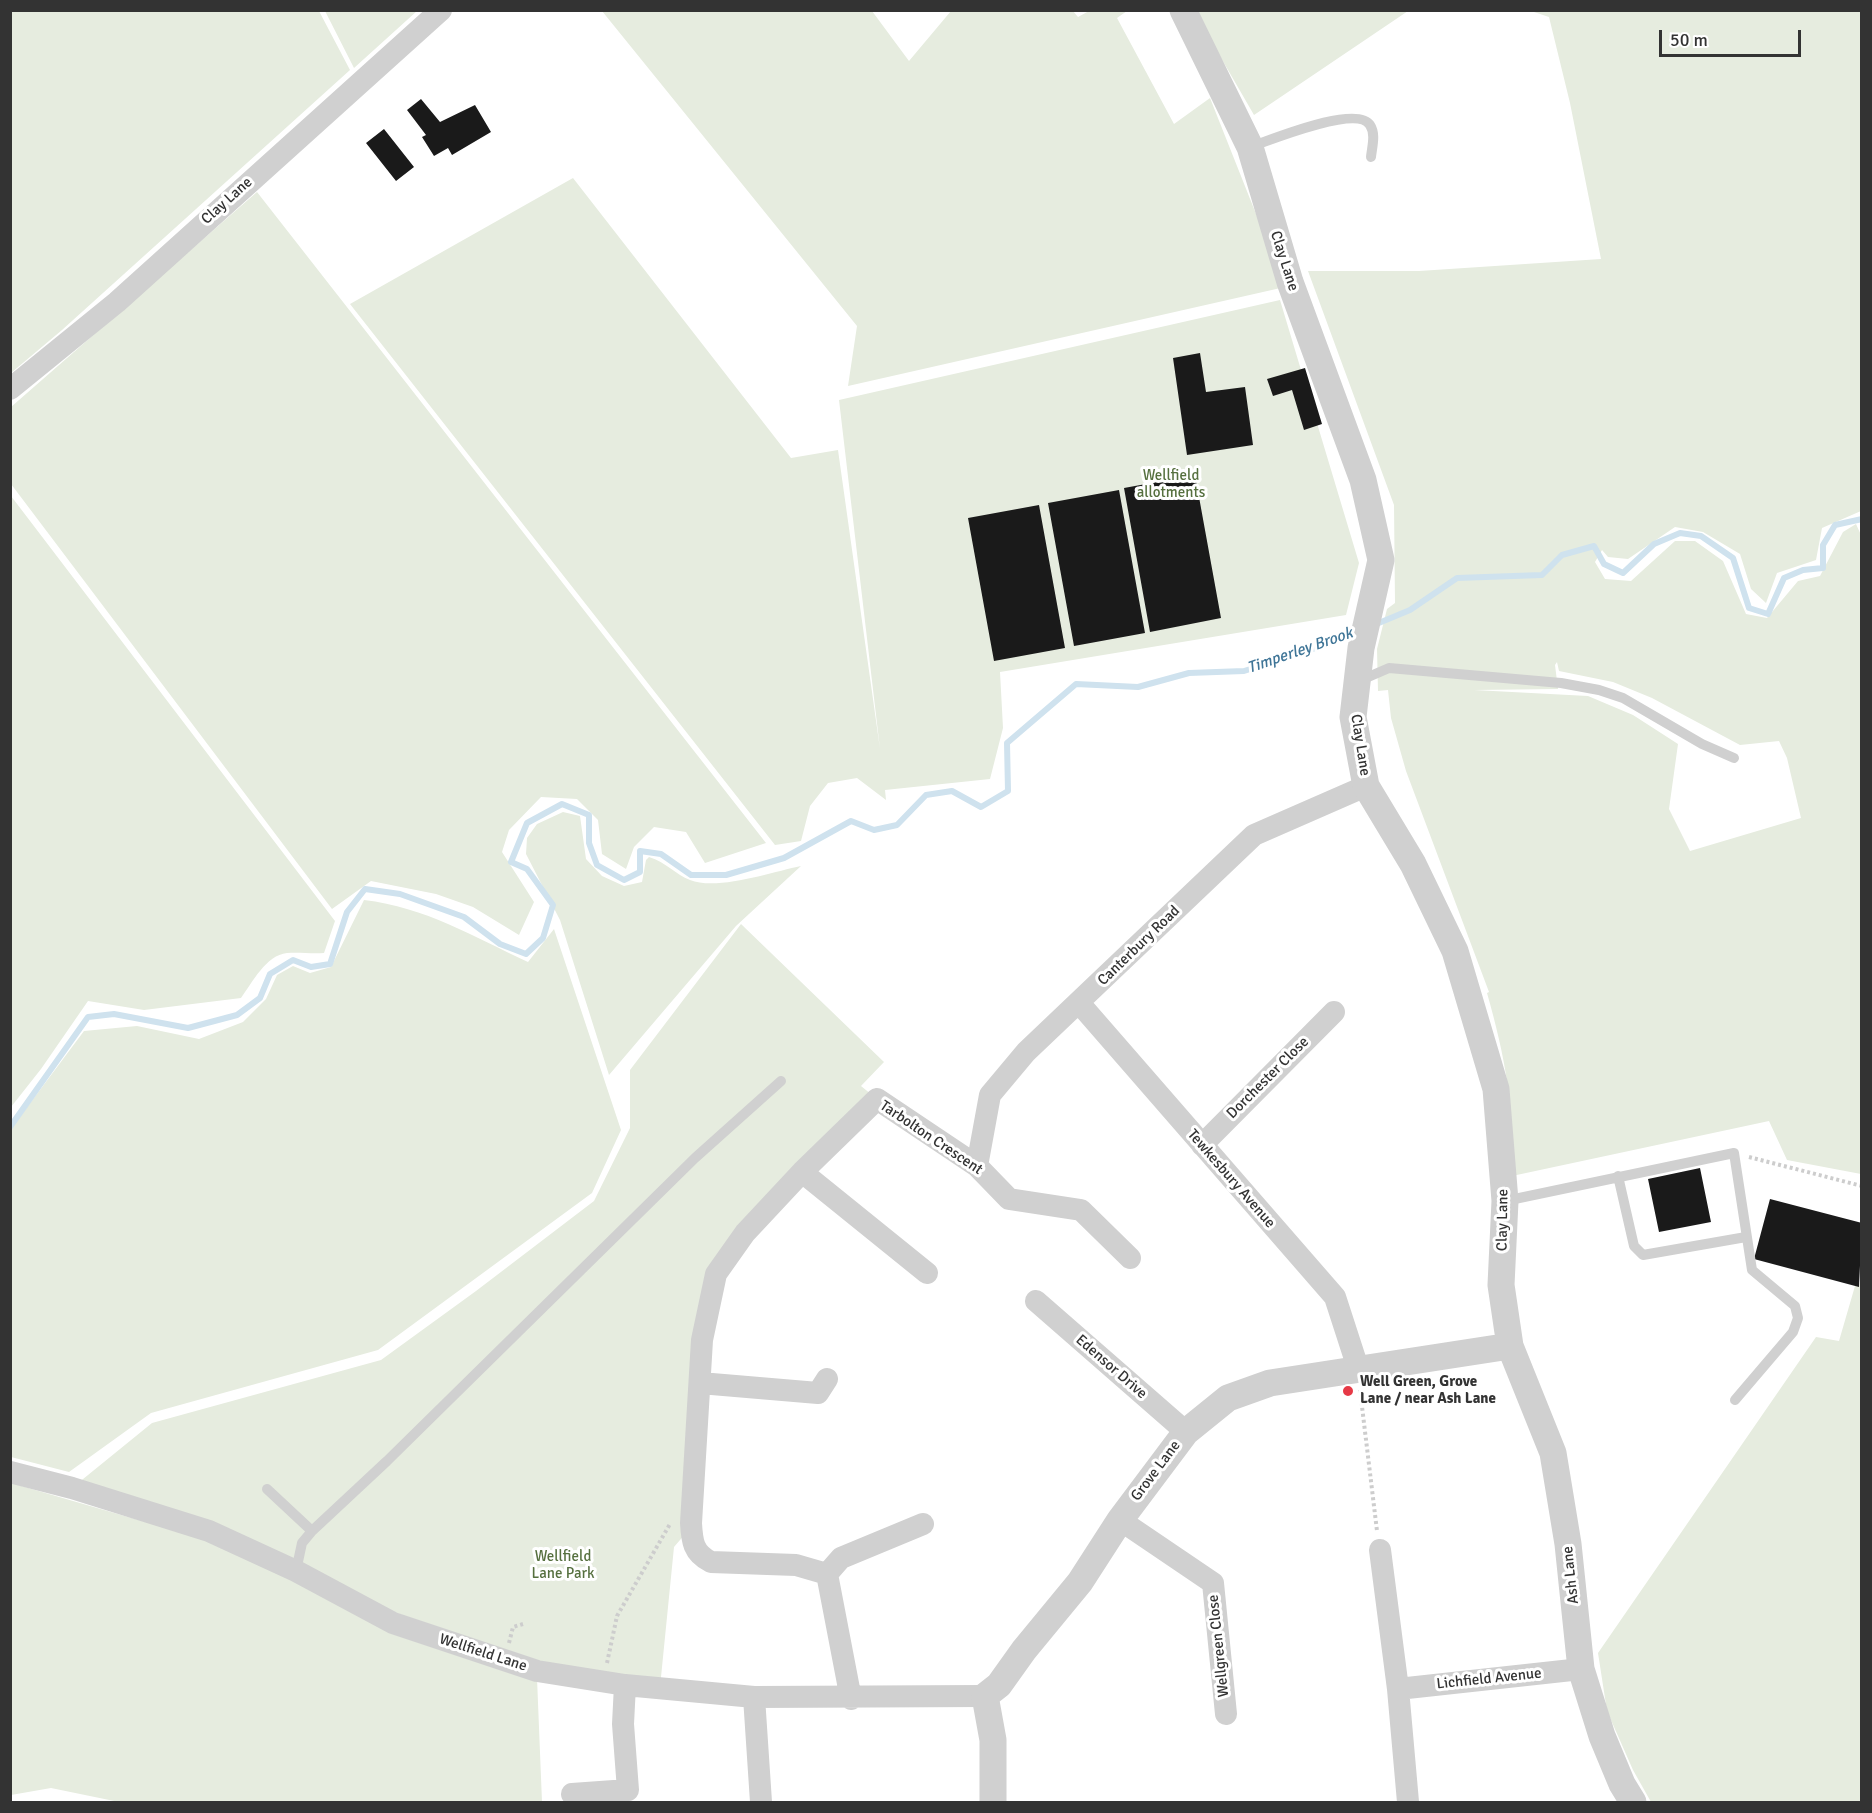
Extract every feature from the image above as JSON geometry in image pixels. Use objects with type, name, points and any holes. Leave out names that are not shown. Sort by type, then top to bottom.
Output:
[{"type":"street","name":"Clay Lane","points":[[10,389],[117,302],[441,10]]},
{"type":"street","name":"Clay Lane","points":[[1183,10],[1250,147],[1290,282],[1363,480],[1381,560],[1361,648],[1353,717],[1366,786],[1413,864],[1455,951],[1496,1089],[1505,1202],[1501,1285],[1510,1346]]},
{"type":"street","name":"Canterbury Road","points":[[977,1166],[990,1095],[1026,1052],[1080,1004],[1254,835],[1366,786]]},
{"type":"street","name":"Tewkesbury Avenue","points":[[1080,1004],[1335,1297],[1358,1368]]},
{"type":"street","name":"Dorchester Close","points":[[1202,1145],[1334,1012]]},
{"type":"street","name":"Tarbolton Crescent","points":[[826,1574],[796,1565],[711,1562],[700,1557],[692,1543],[691,1523],[702,1340],[716,1274],[745,1233],[802,1172],[877,1099],[977,1166],[1010,1199],[1081,1210],[1130,1258]]},
{"type":"street","points":[[802,1172],[927,1273]]},
{"type":"street","name":"Edensor Drive","points":[[1036,1301],[1186,1432]]},
{"type":"street","name":"Grove Lane","points":[[985,1696],[999,1685],[1080,1581],[1120,1520],[1186,1432],[1228,1398],[1270,1383],[1510,1346]]},
{"type":"street","name":"Ash Lane","points":[[1510,1346],[1552,1453],[1568,1544],[1581,1669],[1602,1736],[1622,1784],[1633,1803]]},
{"type":"street","points":[[700,1383],[818,1393],[827,1379]]},
{"type":"street","name":"Wellfield Lane","points":[[10,1472],[72,1488],[209,1531],[296,1571],[393,1623],[537,1671],[625,1685],[754,1697],[851,1699],[985,1696]]},
{"type":"street","name":"Wellgreen Close","points":[[1120,1520],[1213,1584],[1226,1714]]},
{"type":"street","points":[[851,1699],[826,1574],[841,1558],[923,1524]]},
{"type":"street","points":[[1380,1550],[1398,1689],[1408,1803]]},
{"type":"street","name":"Lichfield Avenue","points":[[1398,1689],[1581,1669]]},
{"type":"street","points":[[572,1794],[628,1790],[623,1724],[625,1685]]},
{"type":"street","points":[[985,1696],[993,1740],[993,1803]]},
{"type":"street","points":[[754,1697],[761,1803]]},
{"type":"lane","points":[[1250,147],[1335,120],[1360,117],[1370,123],[1374,132],[1371,157]]},
{"type":"lane","points":[[1357,682],[1389,668],[1561,682],[1623,698],[1702,744],[1734,758]]},
{"type":"lane","points":[[296,1571],[302,1543],[312,1531],[387,1461],[695,1158],[781,1081]]},
{"type":"lane","points":[[1505,1202],[1734,1153],[1752,1270],[1795,1306],[1798,1318],[1793,1332],[1735,1400]]},
{"type":"lane","points":[[1618,1176],[1634,1245],[1637,1252],[1643,1255],[1746,1237]]},
{"type":"lane","points":[[267,1489],[312,1531]]},
{"type":"path","points":[[1734,1153],[1862,1186]]},
{"type":"path","points":[[1358,1368],[1380,1550]]},
{"type":"path","points":[[596,1661],[607,1663],[617,1616],[673,1519],[691,1523]]},
{"type":"path","points":[[519,1649],[508,1646],[513,1627],[522,1624]]},
{"type":"green space","points":[[11,10],[319,11],[350,70],[62,330],[11,373]]},
{"type":"green space","points":[[325,11],[417,11],[354,68]]},
{"type":"green space","points":[[602,11],[872,11],[909,61],[951,11],[1073,11],[1078,17],[1089,11],[1127,11],[1117,18],[1174,124],[1210,98],[1285,287],[848,386],[857,326]]},
{"type":"green space","points":[[1194,11],[1408,11],[1254,115]]},
{"type":"green space","points":[[1531,11],[1861,11],[1861,511],[1822,528],[1816,560],[1777,573],[1766,603],[1751,589],[1740,554],[1703,532],[1675,527],[1628,559],[1608,557],[1602,550],[1595,562],[1605,579],[1631,581],[1675,541],[1695,541],[1723,561],[1746,614],[1767,618],[1798,581],[1820,576],[1843,532],[1856,524],[1861,535],[1861,1174],[1787,1160],[1769,1121],[1512,1176],[1510,1106],[1499,1039],[1487,993],[1489,992],[1406,771],[1391,718],[1388,690],[1378,691],[1377,649],[1387,609],[1395,603],[1394,505],[1308,271],[1419,271],[1601,259],[1570,103],[1549,17]],"holes":[[[1557,662],[1559,671],[1613,682],[1652,698],[1740,745],[1779,741],[1787,758],[1801,818],[1690,851],[1669,809],[1678,744],[1633,715],[1588,696],[1474,690],[1558,689],[1555,665]]]},
{"type":"green space","name":"Wellfield allotments","points":[[573,178],[791,458],[838,450],[880,749],[839,400],[1280,300],[1359,563],[1346,615],[1000,672],[1003,728],[990,779],[885,790],[886,800],[857,778],[828,783],[810,806],[801,841],[775,845],[350,304]]},
{"type":"green space","points":[[257,192],[766,843],[705,863],[686,832],[654,827],[634,847],[626,869],[602,854],[598,820],[577,799],[541,797],[509,830],[502,852],[534,902],[519,935],[473,907],[436,894],[371,881],[332,909],[11,484],[11,407]]},
{"type":"green space","points":[[11,496],[335,921],[324,953],[279,955],[266,964],[241,998],[144,1010],[88,1001],[41,1069],[11,1107]]},
{"type":"green space","points":[[563,812],[580,816],[586,859],[602,876],[624,886],[642,882],[646,860],[649,857],[685,878],[701,883],[729,882],[801,866],[736,926],[609,1075],[560,920],[526,854],[527,838],[537,824]]},
{"type":"green space","points":[[364,900],[408,909],[428,916],[528,962],[554,929],[621,1130],[592,1193],[378,1350],[151,1413],[69,1472],[11,1457],[10,1132],[16,1122],[84,1031],[137,1026],[199,1039],[243,1022],[266,999],[277,975],[293,966],[310,973],[331,967]]},
{"type":"green space","name":"Wellfield Lane Park","points":[[741,924],[884,1062],[861,1086],[877,1099],[716,1274],[686,1533],[674,1547],[660,1687],[537,1671],[296,1571],[72,1488],[152,1423],[381,1360],[594,1201],[630,1128],[630,1070]]},
{"type":"green space","points":[[1861,1279],[1861,1802],[1651,1802],[1633,1770],[1607,1711],[1598,1653],[1816,1337],[1839,1341],[1855,1286],[1859,1286]]},
{"type":"green space","points":[[11,1483],[204,1539],[537,1678],[542,1802],[119,1802],[51,1788],[11,1795]]},
{"type":"building","points":[[421,99],[440,122],[475,105],[491,132],[452,155],[448,148],[434,156],[422,137],[426,135],[407,110]]},
{"type":"building","points":[[384,129],[414,167],[396,181],[366,143]]},
{"type":"building","points":[[1200,353],[1206,392],[1245,387],[1253,445],[1187,455],[1173,358]]},
{"type":"building","points":[[1305,368],[1322,424],[1304,430],[1292,390],[1273,396],[1267,379]]},
{"type":"building","points":[[1195,475],[1221,618],[1150,632],[1124,488]]},
{"type":"building","points":[[1119,490],[1145,633],[1074,646],[1048,503]]},
{"type":"building","points":[[1039,505],[1065,648],[994,661],[968,518]]},
{"type":"building","points":[[1700,1168],[1711,1222],[1659,1232],[1648,1179]]},
{"type":"building","points":[[1770,1199],[1862,1223],[1859,1287],[1754,1259]]},
{"type":"waterway","name":"Timperley Brook","points":[[1374,625],[1410,610],[1457,578],[1542,575],[1562,555],[1594,546],[1604,564],[1623,573],[1654,544],[1680,533],[1701,536],[1733,558],[1749,608],[1768,614],[1784,578],[1803,570],[1823,568],[1823,545],[1835,525],[1862,519]]},
{"type":"waterway","name":"Timperley Brook","points":[[10,1127],[88,1017],[114,1014],[188,1028],[237,1015],[260,998],[270,974],[293,960],[311,967],[330,964],[347,912],[365,889],[400,894],[464,917],[500,944],[526,954],[543,938],[553,905],[527,869],[511,862],[527,823],[562,804],[589,815],[589,843],[597,865],[624,880],[640,872],[640,851],[661,854],[691,875],[726,875],[784,858],[851,821],[874,830],[897,825],[926,795],[952,791],[981,807],[1008,791],[1007,743],[1076,684],[1138,687],[1189,673],[1244,671],[1310,650],[1356,632]]},
{"type":"place","name":"Well Green, Grove Lane / near Ash Lane","points":[[1348,1391]]}]
